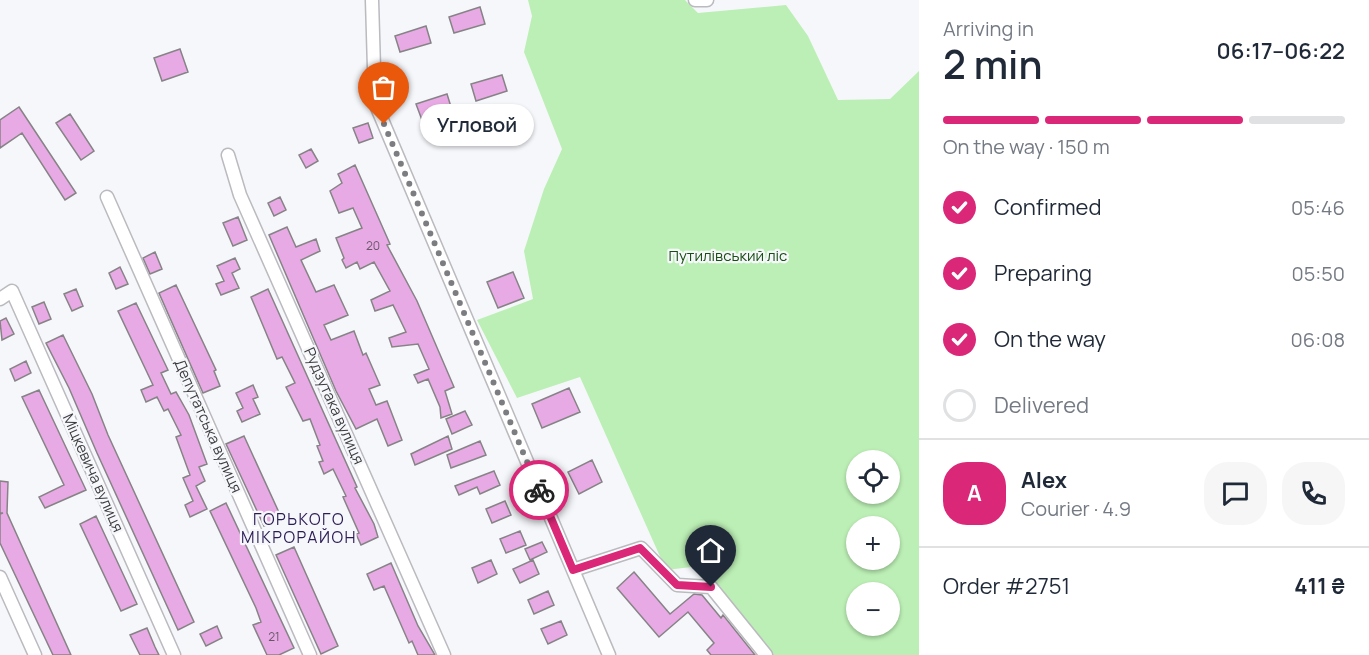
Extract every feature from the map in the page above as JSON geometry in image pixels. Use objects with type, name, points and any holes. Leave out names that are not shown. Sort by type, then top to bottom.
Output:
[{"type":"street","points":[[372,0],[375,103],[609,655]]},
{"type":"street","points":[[695,0],[707,0]]},
{"type":"street","name":"Рудзутака вулиця","points":[[228,156],[240,195],[444,655]]},
{"type":"street","name":"Депутатська вулиця","points":[[107,197],[310,655]]},
{"type":"street","name":"Міцкевича вулиця","points":[[0,299],[12,291],[174,655]]},
{"type":"street","points":[[573,570],[640,548],[677,585],[711,587],[766,655]]},
{"type":"street","points":[[0,577],[35,655]]},
{"type":"green space","name":"Путилівський ліс","points":[[528,0],[685,0],[698,13],[786,5],[808,36],[838,100],[890,99],[919,71],[919,655],[771,655],[700,566],[666,570],[580,377],[517,398],[477,320],[533,299],[524,251],[544,189],[562,149],[524,52],[532,16]]},
{"type":"building","points":[[480,7],[485,24],[454,33],[449,17]]},
{"type":"building","points":[[426,26],[431,43],[400,52],[395,36]]},
{"type":"building","points":[[180,49],[188,72],[162,81],[154,58]]},
{"type":"building","points":[[502,75],[507,91],[476,101],[471,84]]},
{"type":"building","points":[[447,94],[452,110],[422,120],[416,104]]},
{"type":"building","points":[[19,107],[76,193],[65,200],[22,133],[0,148],[0,120]]},
{"type":"building","points":[[70,114],[94,151],[81,160],[56,123]]},
{"type":"building","points":[[368,123],[373,138],[359,143],[353,128]]},
{"type":"building","points":[[311,149],[318,161],[306,168],[299,155]]},
{"type":"building","points":[[355,165],[390,244],[387,245],[417,301],[454,387],[445,391],[452,414],[441,418],[440,407],[428,379],[418,383],[414,375],[429,369],[418,344],[392,347],[389,338],[406,332],[393,305],[375,311],[371,300],[390,291],[374,262],[360,269],[357,262],[346,268],[342,260],[344,258],[336,238],[362,228],[353,208],[339,213],[330,191],[342,183],[338,174]]},
{"type":"building","points":[[280,197],[286,210],[274,216],[268,203]]},
{"type":"building","points":[[238,217],[247,240],[233,246],[223,223]]},
{"type":"building","points":[[287,227],[296,247],[316,239],[320,251],[301,260],[316,292],[334,285],[348,315],[324,325],[331,340],[354,331],[363,355],[366,353],[380,385],[369,389],[376,405],[387,401],[402,440],[388,446],[377,419],[356,429],[336,391],[269,235]]},
{"type":"building","points":[[155,252],[162,269],[150,274],[143,258]]},
{"type":"building","points":[[235,258],[240,269],[232,273],[239,288],[221,295],[216,284],[224,281],[217,266]]},
{"type":"building","points":[[120,267],[128,284],[116,289],[109,273]]},
{"type":"building","points":[[513,272],[524,298],[498,308],[487,282]]},
{"type":"building","points":[[176,285],[216,370],[214,371],[220,386],[203,393],[159,293]]},
{"type":"building","points":[[76,289],[83,306],[72,311],[64,294]]},
{"type":"building","points":[[268,289],[357,487],[355,488],[374,524],[378,537],[361,545],[356,534],[359,533],[343,497],[346,496],[333,469],[324,474],[319,462],[323,461],[317,446],[320,445],[310,419],[303,421],[286,387],[295,383],[282,357],[277,359],[251,297]]},
{"type":"building","points":[[44,302],[51,319],[39,324],[32,307]]},
{"type":"building","points":[[136,303],[168,370],[161,373],[171,394],[176,392],[189,415],[207,464],[199,467],[205,481],[196,486],[207,509],[190,517],[185,505],[193,501],[183,478],[190,475],[176,437],[181,435],[168,409],[164,411],[157,397],[146,402],[141,390],[153,385],[118,311]]},
{"type":"building","points":[[6,318],[14,334],[2,340],[0,321]]},
{"type":"building","points":[[63,335],[92,394],[108,435],[194,622],[178,630],[69,388],[46,343]]},
{"type":"building","points":[[26,361],[31,373],[15,381],[10,369]]},
{"type":"building","points":[[253,385],[258,397],[253,399],[260,414],[242,422],[237,411],[243,408],[236,393]]},
{"type":"building","points":[[569,388],[580,412],[542,428],[532,404]]},
{"type":"building","points":[[39,390],[86,490],[45,508],[39,497],[64,485],[22,397]]},
{"type":"building","points":[[465,411],[472,425],[452,434],[446,419]]},
{"type":"building","points":[[244,436],[282,519],[264,526],[226,444]]},
{"type":"building","points":[[448,436],[452,449],[415,465],[411,454]]},
{"type":"building","points":[[480,441],[486,455],[451,468],[447,455]]},
{"type":"building","points":[[592,460],[602,482],[579,494],[568,472]]},
{"type":"building","points":[[494,471],[500,485],[480,494],[477,487],[459,495],[455,486]]},
{"type":"building","points":[[0,481],[8,482],[7,513],[71,655],[53,655],[0,543],[0,514],[3,513],[0,513]]},
{"type":"building","points":[[505,501],[511,515],[492,523],[486,509]]},
{"type":"building","points":[[226,503],[294,648],[279,655],[267,655],[253,625],[261,622],[256,608],[210,511]]},
{"type":"building","points":[[96,516],[137,604],[121,611],[80,524]]},
{"type":"building","points":[[520,531],[526,545],[506,553],[500,539]]},
{"type":"building","points":[[542,542],[547,552],[530,560],[525,549]]},
{"type":"building","points":[[294,547],[338,646],[321,654],[276,555]]},
{"type":"building","points":[[491,560],[497,574],[478,583],[472,568]]},
{"type":"building","points":[[533,560],[539,574],[520,583],[513,569]]},
{"type":"building","points":[[391,563],[418,626],[435,655],[418,655],[412,641],[409,643],[384,586],[374,590],[367,574]]},
{"type":"building","points":[[634,572],[670,614],[694,594],[702,595],[721,618],[723,615],[755,655],[711,655],[707,650],[714,643],[688,612],[659,637],[617,588]]},
{"type":"building","points":[[548,591],[554,605],[534,614],[528,600]]},
{"type":"building","points":[[561,621],[567,635],[548,644],[541,629]]},
{"type":"building","points":[[217,626],[222,638],[206,646],[200,634]]},
{"type":"building","points":[[147,628],[159,655],[140,655],[130,635]]},
{"type":"way so far","points":[[384,124],[539,490]]},
{"type":"place","name":"Угловой","points":[[384,124]]},
{"type":"district","name":"ГОРЬКОГО МІКРОРАЙОН","points":[[299,528]]},
{"type":"route","points":[[539,490],[573,570],[640,548],[677,585],[711,587]]}]
